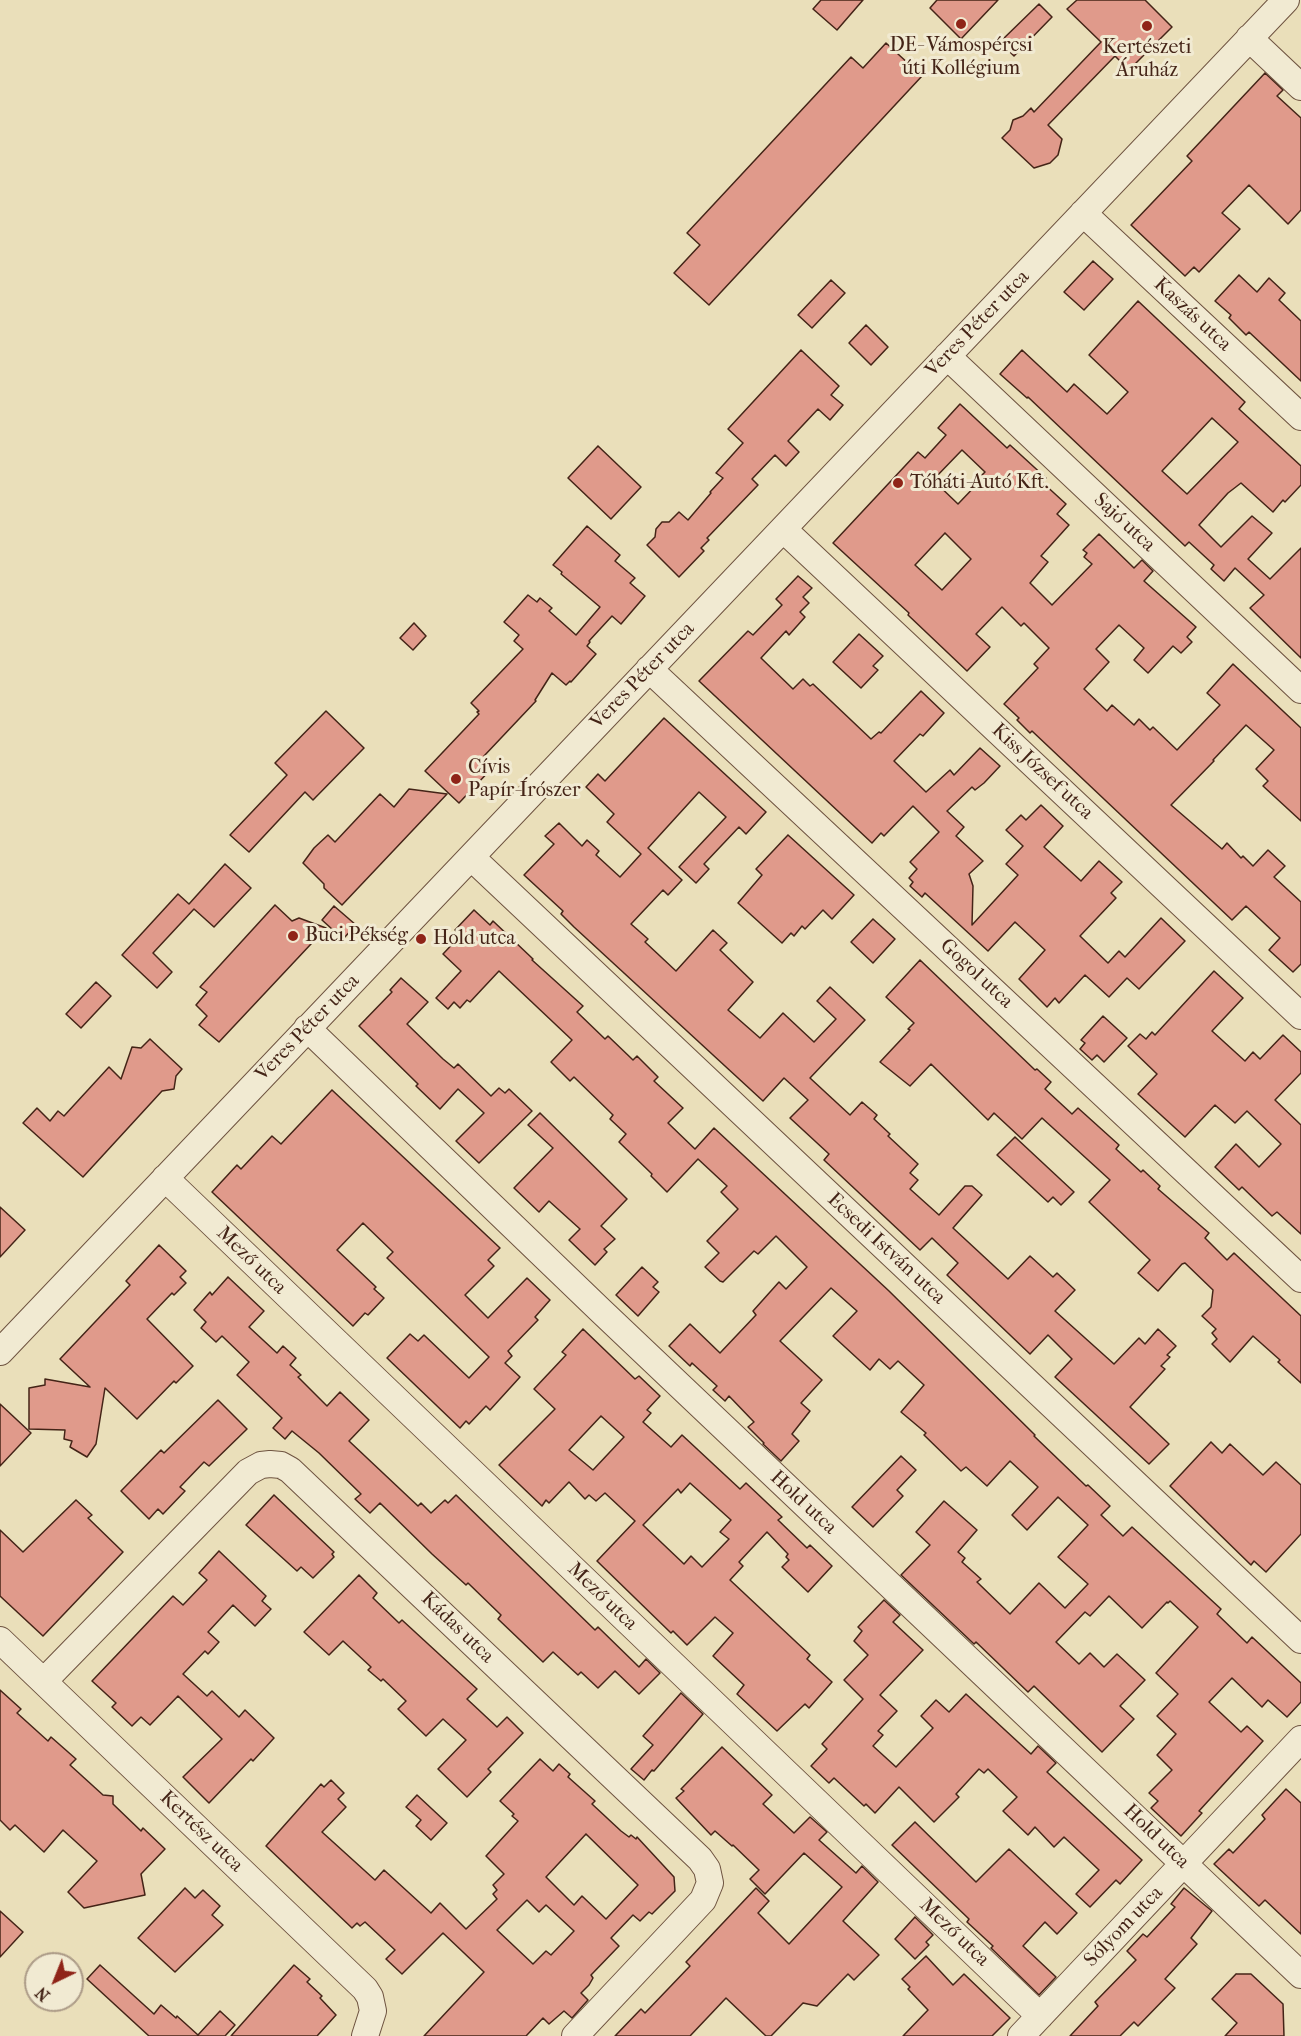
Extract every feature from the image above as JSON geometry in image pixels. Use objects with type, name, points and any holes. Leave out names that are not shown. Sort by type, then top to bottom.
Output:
[{"type":"street","name":"Veres Péter utca","points":[[0,1352],[1286,0]]},
{"type":"street","points":[[1249,38],[1301,87]]},
{"type":"street","name":"Kaszás utca","points":[[1083,213],[1301,417]]},
{"type":"street","name":"Sajó utca","points":[[947,357],[1301,690]]},
{"type":"street","name":"Kiss József utca","points":[[783,529],[1301,1016]]},
{"type":"street","name":"Gogol utca","points":[[650,669],[1301,1280]]},
{"type":"street","name":"Ecsedi István utca","points":[[471,857],[1301,1640]]},
{"type":"street","name":"Hold utca","points":[[307,1028],[600,1310],[1301,1975]]},
{"type":"street","name":"Mező utca","points":[[165,1178],[1040,2016]]},
{"type":"street","name":"Kádas utca","points":[[44,1682],[248,1472],[261,1465],[270,1464],[281,1465],[290,1470],[700,1858],[707,1869],[710,1883],[703,1900],[575,2036]]},
{"type":"street","name":"Kertész utca","points":[[0,1640],[365,1989],[370,1997],[373,2012],[365,2036]]},
{"type":"street","name":"Sólyom utca","points":[[1021,2036],[1301,1739]]},
{"type":"building","points":[[821,0],[863,0],[837,30],[813,9]]},
{"type":"building","name":"DE- Vámospércsi úti Kollégium","points":[[937,0],[998,0],[961,39],[930,8]]},
{"type":"building","points":[[1077,0],[1145,0],[1172,27],[1129,70],[1115,56],[1048,125],[1062,139],[1058,155],[1050,163],[1034,168],[1002,138],[1010,130],[1013,120],[1023,116],[1031,108],[1034,112],[1101,42],[1067,9]]},
{"type":"building","points":[[1039,4],[1052,17],[1014,56],[1000,42]]},
{"type":"building","points":[[886,43],[922,76],[709,305],[674,273],[700,245],[687,233],[851,57],[863,68]]},
{"type":"building","points":[[1265,73],[1283,90],[1277,96],[1301,118],[1301,210],[1288,224],[1249,185],[1222,213],[1240,229],[1199,272],[1194,267],[1185,276],[1131,225],[1192,161],[1187,156]]},
{"type":"building","points":[[1093,261],[1113,279],[1084,310],[1064,292]]},
{"type":"building","points":[[1239,275],[1257,292],[1269,278],[1285,293],[1279,300],[1301,321],[1301,381],[1249,332],[1246,335],[1229,318],[1231,315],[1215,301]]},
{"type":"building","points":[[831,280],[845,293],[812,328],[798,315]]},
{"type":"building","points":[[1138,301],[1245,402],[1239,409],[1301,466],[1301,485],[1273,512],[1241,483],[1228,493],[1199,525],[1221,547],[1252,516],[1272,533],[1248,559],[1270,579],[1301,548],[1301,658],[1250,608],[1264,595],[1235,568],[1224,581],[1211,569],[1214,565],[1189,542],[1185,546],[1028,397],[1000,374],[1022,350],[1067,392],[1074,384],[1107,414],[1128,392],[1089,355]],"holes":[[[1212,418],[1238,442],[1187,494],[1162,471]]]},
{"type":"building","points":[[866,325],[888,347],[871,365],[849,343]]},
{"type":"building","points":[[801,350],[839,386],[831,395],[843,405],[830,420],[818,409],[788,441],[799,452],[786,466],[775,455],[752,479],[758,485],[707,538],[709,540],[701,548],[704,551],[679,577],[647,545],[655,537],[656,529],[662,522],[669,522],[679,512],[688,520],[723,478],[716,473],[743,443],[728,429]]},
{"type":"building","points":[[960,404],[1007,448],[1010,445],[1046,478],[1042,482],[1066,504],[1057,514],[1069,525],[1041,556],[1048,562],[1030,583],[1052,605],[1092,564],[1084,557],[1087,553],[1083,550],[1099,534],[1134,568],[1142,560],[1153,571],[1144,581],[1196,627],[1187,637],[1192,642],[1181,653],[1173,646],[1148,673],[1134,660],[1144,648],[1119,625],[1096,649],[1109,662],[1084,689],[1107,711],[1112,705],[1134,725],[1139,719],[1150,730],[1153,727],[1177,750],[1220,705],[1207,693],[1233,664],[1301,728],[1301,821],[1263,786],[1268,781],[1256,769],[1274,750],[1246,725],[1171,805],[1222,849],[1227,843],[1241,858],[1243,856],[1253,866],[1268,850],[1285,866],[1274,877],[1301,902],[1301,964],[1293,972],[1269,950],[1280,938],[1246,906],[1232,920],[1032,731],[1030,733],[1017,720],[1019,718],[1004,704],[1038,668],[1034,664],[1049,648],[1024,623],[1021,626],[1002,607],[976,634],[990,647],[967,671],[908,615],[909,613],[833,543],[918,452],[925,458],[946,435],[938,428]],"holes":[[[962,450],[985,472],[978,479],[980,481],[958,504],[933,480]],[[945,533],[971,559],[942,590],[915,565]]]},
{"type":"building","points":[[598,446],[641,487],[611,519],[568,478]]},
{"type":"building","points":[[587,526],[620,555],[615,561],[635,578],[630,583],[645,596],[621,624],[612,616],[589,641],[587,646],[596,654],[571,682],[566,685],[552,673],[536,701],[484,756],[494,766],[459,803],[425,771],[479,714],[471,703],[523,649],[514,641],[519,635],[504,622],[528,595],[537,602],[540,598],[552,608],[549,611],[576,635],[600,607],[553,565]]},
{"type":"building","points":[[798,576],[812,588],[803,597],[809,603],[800,612],[805,617],[789,635],[786,631],[761,658],[793,689],[803,679],[810,686],[813,684],[871,739],[879,732],[881,733],[921,691],[944,713],[923,736],[920,734],[894,761],[926,792],[950,770],[954,775],[980,748],[1000,766],[984,783],[975,790],[972,787],[947,811],[964,827],[956,836],[983,861],[969,874],[973,886],[972,925],[1018,875],[1006,864],[1023,846],[1006,830],[1021,815],[1026,820],[1041,805],[1063,826],[1044,847],[1081,881],[1099,861],[1122,882],[1111,893],[1116,898],[1080,936],[1108,963],[1119,951],[1125,957],[1161,918],[1185,941],[1139,989],[1127,978],[1109,997],[1085,975],[1059,1003],[1055,998],[1047,1007],[1019,979],[1045,950],[1015,922],[988,951],[925,893],[922,897],[910,886],[913,882],[909,878],[917,869],[910,862],[939,832],[913,806],[884,836],[881,833],[872,843],[699,681],[748,631],[753,635],[782,605],[776,599]]},
{"type":"building","points":[[414,623],[426,636],[413,650],[400,638]]},
{"type":"building","points":[[859,634],[883,656],[873,666],[878,670],[861,688],[833,662]]},
{"type":"building","points":[[326,711],[364,748],[313,800],[305,792],[249,852],[230,835],[287,775],[275,763]]},
{"type":"building","points":[[664,718],[766,812],[746,834],[739,827],[704,864],[709,869],[696,883],[679,867],[726,817],[699,792],[648,848],[682,880],[668,895],[663,890],[631,924],[648,939],[645,942],[676,971],[713,930],[727,943],[720,950],[753,982],[728,1010],[760,1038],[783,1013],[814,1042],[836,1019],[817,1001],[830,987],[865,1020],[810,1078],[850,1115],[862,1102],[877,1115],[874,1119],[890,1134],[888,1136],[918,1164],[910,1173],[918,1180],[910,1189],[939,1215],[965,1186],[972,1186],[982,1195],[953,1228],[1008,1279],[1030,1256],[1053,1277],[1057,1273],[1075,1290],[1055,1311],[1114,1364],[1139,1338],[1145,1344],[1158,1329],[1176,1346],[1161,1366],[1165,1369],[1130,1407],[1169,1444],[1149,1464],[1055,1377],[1072,1359],[1048,1335],[1030,1354],[947,1275],[958,1263],[932,1238],[920,1250],[824,1160],[829,1154],[790,1118],[808,1100],[784,1078],[763,1101],[574,927],[561,914],[563,911],[524,875],[554,844],[545,836],[559,823],[582,846],[587,840],[599,851],[596,855],[620,877],[641,854],[607,822],[614,814],[586,787],[598,774],[605,781]]},
{"type":"building","points":[[409,789],[447,794],[342,905],[303,863],[328,835],[335,842],[380,794],[394,807]]},
{"type":"building","points":[[788,835],[854,895],[832,919],[823,910],[805,929],[802,926],[794,936],[791,933],[782,943],[738,903],[762,875],[756,869]]},
{"type":"building","points":[[225,864],[251,888],[214,927],[194,909],[153,953],[172,972],[157,988],[122,955],[178,894],[189,904]]},
{"type":"building","points":[[275,905],[292,921],[299,918],[326,928],[219,1042],[199,1025],[207,1016],[196,1005],[207,992],[200,987]]},
{"type":"building","points":[[334,906],[356,925],[343,939],[322,920]]},
{"type":"building","points":[[474,910],[490,925],[493,921],[583,1006],[577,1012],[605,1039],[608,1036],[633,1060],[637,1056],[658,1077],[654,1081],[683,1108],[668,1123],[695,1149],[714,1128],[889,1291],[1034,1436],[1110,1506],[1101,1515],[1123,1536],[1132,1527],[1221,1609],[1217,1614],[1247,1643],[1252,1637],[1301,1683],[1301,1702],[1287,1717],[1268,1700],[1262,1707],[1232,1678],[1209,1702],[1241,1732],[1247,1726],[1263,1741],[1199,1811],[1202,1813],[1181,1836],[1151,1808],[1158,1801],[1149,1793],[1172,1770],[1157,1755],[1176,1734],[1157,1716],[1178,1694],[1156,1673],[1198,1627],[1170,1601],[1142,1628],[1109,1596],[1090,1616],[1085,1612],[1056,1642],[1079,1664],[1090,1653],[1104,1667],[1117,1654],[1145,1680],[1120,1706],[1134,1719],[1102,1752],[1034,1686],[1028,1692],[976,1642],[974,1644],[901,1575],[930,1545],[916,1532],[944,1501],[977,1530],[958,1552],[965,1558],[962,1562],[981,1579],[977,1582],[1010,1614],[1039,1583],[1065,1608],[1088,1584],[1058,1557],[1088,1525],[1058,1497],[1027,1530],[1012,1515],[1038,1487],[1010,1461],[987,1486],[966,1467],[961,1471],[924,1435],[926,1433],[901,1412],[924,1385],[898,1361],[890,1369],[879,1359],[870,1370],[833,1336],[857,1311],[831,1288],[780,1341],[822,1380],[801,1403],[810,1411],[792,1434],[799,1441],[781,1461],[763,1444],[748,1427],[754,1422],[729,1396],[725,1401],[713,1390],[717,1386],[692,1363],[690,1366],[669,1346],[690,1324],[720,1353],[756,1315],[753,1311],[779,1282],[786,1289],[807,1267],[776,1236],[758,1254],[754,1251],[723,1282],[720,1281],[705,1267],[719,1253],[707,1241],[738,1209],[721,1192],[727,1186],[698,1159],[667,1192],[619,1142],[626,1134],[610,1119],[613,1115],[574,1077],[570,1081],[551,1062],[572,1040],[499,971],[470,1002],[467,1000],[460,1008],[454,1002],[448,1009],[436,998],[461,971],[443,954],[461,935],[455,930]]},
{"type":"building","points":[[873,919],[895,939],[873,963],[851,942]]},
{"type":"building","points":[[920,960],[1035,1070],[1037,1069],[1051,1082],[1045,1089],[1072,1114],[1078,1108],[1119,1145],[1116,1149],[1141,1172],[1143,1170],[1160,1186],[1158,1189],[1209,1233],[1205,1238],[1227,1260],[1234,1253],[1301,1316],[1301,1383],[1253,1336],[1230,1362],[1212,1344],[1217,1339],[1212,1333],[1216,1329],[1202,1316],[1211,1307],[1213,1290],[1185,1263],[1158,1291],[1138,1273],[1150,1260],[1089,1202],[1110,1180],[1042,1118],[1022,1139],[994,1113],[988,1120],[931,1064],[910,1086],[880,1062],[914,1023],[886,997]]},
{"type":"building","points":[[1214,971],[1243,998],[1212,1031],[1245,1061],[1253,1052],[1260,1059],[1283,1035],[1301,1052],[1301,1073],[1275,1100],[1301,1125],[1301,1234],[1277,1212],[1272,1216],[1242,1187],[1239,1190],[1215,1167],[1236,1144],[1259,1167],[1281,1144],[1247,1111],[1235,1123],[1215,1105],[1185,1137],[1138,1094],[1157,1074],[1128,1046],[1140,1034],[1146,1039],[1152,1032],[1155,1035]]},
{"type":"building","points":[[401,978],[428,1002],[407,1024],[443,1059],[454,1068],[458,1064],[491,1096],[499,1088],[505,1093],[509,1089],[532,1111],[479,1163],[456,1141],[484,1113],[458,1089],[440,1109],[359,1026],[392,992],[390,990]]},
{"type":"building","points":[[96,982],[111,996],[81,1028],[66,1014]]},
{"type":"building","points":[[1103,1016],[1127,1038],[1104,1062],[1097,1055],[1092,1060],[1080,1049],[1085,1043],[1081,1040]]},
{"type":"building","points":[[150,1039],[182,1069],[176,1076],[174,1089],[162,1091],[83,1177],[23,1123],[37,1108],[50,1121],[58,1111],[64,1116],[109,1067],[121,1079],[132,1047],[141,1048]]},
{"type":"building","points":[[332,1090],[500,1248],[488,1260],[494,1266],[465,1295],[488,1318],[527,1278],[550,1300],[535,1317],[538,1320],[508,1351],[512,1356],[505,1363],[520,1377],[490,1410],[486,1406],[469,1424],[466,1421],[460,1428],[387,1358],[410,1334],[418,1341],[424,1335],[469,1378],[489,1357],[387,1258],[393,1252],[363,1223],[337,1250],[376,1287],[374,1289],[384,1298],[368,1315],[365,1313],[353,1326],[212,1192],[237,1165],[241,1169],[272,1136],[281,1144]]},
{"type":"building","points":[[540,1113],[627,1199],[601,1226],[615,1239],[604,1249],[607,1252],[595,1265],[569,1240],[580,1229],[549,1201],[539,1212],[514,1188],[553,1148],[528,1125]]},
{"type":"building","points":[[1015,1137],[1074,1192],[1061,1205],[1053,1197],[1048,1202],[997,1155]]},
{"type":"building","points":[[0,1207],[25,1230],[0,1257]]},
{"type":"building","points":[[159,1245],[186,1271],[180,1277],[186,1283],[174,1295],[172,1293],[147,1319],[193,1366],[176,1383],[174,1381],[137,1419],[105,1388],[96,1444],[87,1457],[70,1447],[72,1441],[64,1439],[65,1430],[29,1429],[29,1388],[45,1385],[45,1379],[90,1387],[60,1359],[130,1285],[126,1281]]},
{"type":"building","points":[[642,1267],[658,1282],[653,1287],[659,1292],[638,1316],[616,1295]]},
{"type":"building","points":[[228,1277],[264,1311],[249,1327],[277,1353],[283,1346],[296,1358],[290,1365],[301,1375],[298,1377],[327,1406],[340,1392],[369,1420],[349,1441],[418,1506],[421,1503],[431,1513],[445,1500],[448,1503],[456,1495],[595,1630],[598,1627],[639,1667],[646,1659],[660,1673],[639,1694],[615,1671],[598,1688],[581,1672],[578,1675],[553,1652],[543,1662],[498,1619],[501,1615],[468,1583],[466,1585],[432,1554],[380,1503],[370,1513],[355,1499],[361,1494],[319,1453],[292,1431],[285,1439],[273,1428],[282,1418],[237,1375],[249,1362],[222,1336],[216,1342],[201,1328],[206,1322],[194,1310]]},
{"type":"building","points":[[583,1329],[635,1379],[639,1376],[660,1396],[647,1410],[651,1413],[643,1422],[671,1447],[682,1435],[740,1489],[746,1483],[782,1517],[778,1520],[807,1548],[810,1545],[832,1566],[808,1592],[782,1567],[789,1560],[786,1557],[788,1554],[767,1532],[739,1562],[743,1566],[730,1580],[810,1655],[807,1659],[832,1682],[809,1708],[805,1704],[777,1731],[737,1694],[744,1685],[713,1656],[733,1633],[715,1617],[687,1645],[673,1631],[671,1633],[597,1561],[635,1521],[605,1493],[596,1501],[589,1495],[585,1499],[569,1482],[549,1503],[546,1500],[542,1506],[499,1465],[555,1409],[534,1389],[566,1355],[562,1352]],"holes":[[[601,1416],[624,1437],[593,1470],[569,1450]],[[690,1483],[731,1520],[720,1532],[729,1539],[702,1567],[691,1556],[684,1564],[643,1525],[678,1489],[681,1493]]]},
{"type":"building","points":[[218,1400],[247,1429],[209,1466],[204,1462],[180,1487],[185,1491],[163,1514],[158,1509],[149,1519],[121,1491],[161,1450],[164,1453]]},
{"type":"building","points":[[0,1404],[31,1433],[0,1466]]},
{"type":"building","points":[[1211,1442],[1222,1453],[1230,1444],[1263,1475],[1276,1462],[1301,1485],[1301,1534],[1266,1572],[1254,1561],[1251,1565],[1170,1486]]},
{"type":"building","points":[[901,1456],[916,1470],[897,1490],[903,1496],[873,1527],[852,1507]]},
{"type":"building","points":[[274,1495],[334,1552],[332,1554],[334,1557],[313,1578],[301,1567],[297,1571],[246,1525]]},
{"type":"building","points":[[76,1500],[92,1515],[88,1518],[123,1552],[43,1636],[0,1596],[0,1530],[23,1552]]},
{"type":"building","points":[[219,1551],[266,1596],[262,1601],[271,1609],[255,1626],[233,1605],[208,1632],[219,1642],[208,1654],[205,1651],[183,1674],[207,1696],[212,1691],[239,1717],[245,1710],[274,1738],[209,1803],[183,1777],[222,1739],[178,1696],[150,1725],[141,1717],[132,1726],[112,1707],[116,1703],[92,1681],[173,1596],[183,1605],[207,1580],[199,1573]]},
{"type":"building","points":[[359,1575],[377,1593],[373,1598],[399,1623],[402,1620],[477,1689],[467,1699],[497,1727],[507,1717],[523,1733],[488,1769],[491,1772],[467,1797],[438,1769],[466,1740],[443,1719],[426,1736],[398,1709],[406,1701],[383,1679],[381,1681],[368,1670],[371,1667],[343,1641],[329,1655],[304,1632]]},
{"type":"building","points":[[884,1600],[900,1615],[893,1622],[923,1650],[880,1695],[897,1711],[878,1731],[883,1735],[873,1746],[896,1767],[933,1728],[921,1716],[936,1700],[949,1712],[966,1694],[1031,1754],[1038,1746],[1056,1763],[1047,1772],[1142,1860],[1120,1884],[1116,1880],[1090,1907],[1076,1894],[1099,1870],[1064,1837],[1054,1847],[1035,1827],[1028,1835],[1003,1811],[1017,1797],[988,1769],[984,1773],[979,1769],[956,1794],[959,1797],[934,1822],[899,1787],[875,1813],[866,1804],[864,1806],[834,1778],[829,1783],[811,1766],[827,1749],[822,1744],[863,1699],[844,1680],[868,1655],[854,1641],[862,1631],[858,1627]]},
{"type":"building","points":[[0,1690],[21,1709],[17,1713],[48,1741],[51,1737],[76,1759],[70,1765],[103,1795],[113,1796],[113,1804],[141,1831],[143,1828],[165,1849],[141,1874],[145,1895],[84,1908],[68,1892],[97,1861],[63,1830],[44,1852],[15,1825],[10,1830],[0,1820]]},
{"type":"building","points":[[681,1693],[703,1714],[644,1780],[631,1769],[653,1745],[643,1736]]},
{"type":"building","points":[[722,1747],[772,1795],[763,1804],[794,1833],[810,1817],[827,1832],[819,1840],[856,1873],[862,1866],[878,1882],[843,1921],[879,1955],[854,1980],[848,1974],[817,2006],[803,2003],[771,2036],[766,2036],[726,1998],[690,2036],[615,2036],[641,2009],[645,2013],[690,1966],[686,1962],[756,1888],[769,1901],[758,1913],[789,1944],[842,1887],[804,1853],[765,1894],[750,1879],[759,1870],[715,1831],[711,1835],[676,1798],[684,1791],[681,1789]]},
{"type":"building","points":[[540,1759],[553,1771],[559,1764],[570,1774],[568,1777],[595,1801],[592,1804],[629,1837],[631,1835],[636,1839],[637,1837],[674,1877],[675,1891],[652,1914],[649,1912],[640,1921],[633,1915],[611,1938],[619,1946],[591,1975],[593,1978],[581,1993],[588,2000],[572,2018],[564,2011],[549,2024],[543,2018],[526,2036],[424,2036],[484,1972],[443,1933],[402,1974],[386,1959],[395,1950],[365,1922],[360,1926],[357,1923],[352,1928],[266,1846],[321,1784],[324,1787],[331,1780],[344,1793],[338,1799],[346,1807],[322,1832],[375,1880],[384,1870],[431,1913],[440,1903],[466,1929],[497,1899],[493,1894],[497,1890],[493,1885],[504,1874],[486,1856],[518,1821],[500,1801]],"holes":[[[586,1834],[638,1885],[606,1919],[582,1896],[574,1905],[546,1877]],[[527,1900],[539,1912],[546,1905],[574,1931],[551,1955],[546,1951],[533,1964],[497,1930]]]},
{"type":"building","points":[[1286,1789],[1301,1803],[1301,1934],[1265,1900],[1259,1906],[1214,1864],[1229,1849],[1233,1853],[1265,1819],[1262,1815]]},
{"type":"building","points":[[417,1795],[447,1823],[431,1840],[416,1826],[421,1820],[406,1807]]},
{"type":"building","points":[[915,1822],[976,1882],[1009,1849],[1077,1913],[1057,1934],[1045,1922],[1023,1946],[1056,1977],[1039,1995],[967,1922],[969,1919],[892,1845]]},
{"type":"building","points":[[185,1888],[195,1898],[203,1890],[220,1906],[212,1915],[223,1925],[175,1972],[138,1938]]},
{"type":"building","points":[[1184,1888],[1212,1911],[1191,1938],[1197,1944],[1165,1979],[1175,1988],[1138,2026],[1134,2022],[1120,2036],[1070,2036],[1098,2006],[1095,2002],[1136,1960],[1127,1951],[1143,1934],[1147,1937],[1175,1907],[1171,1904]]},
{"type":"building","points":[[0,1911],[23,1932],[0,1957]]},
{"type":"building","points":[[915,1917],[933,1935],[926,1942],[929,1945],[915,1959],[895,1939]]},
{"type":"building","points":[[926,1956],[953,1985],[964,1974],[1010,2018],[992,2036],[903,2036],[928,2010],[908,1989],[910,1987],[902,1979]]},
{"type":"building","points":[[100,1965],[154,2014],[161,2005],[198,2035],[220,2011],[235,2025],[225,2036],[149,2036],[87,1979]]},
{"type":"building","points":[[294,1965],[310,1979],[307,1982],[322,1996],[320,1998],[336,2015],[317,2036],[231,2036]]},
{"type":"building","points":[[1236,1974],[1251,1974],[1283,2004],[1284,2036],[1225,2036],[1237,2023],[1212,1999]]},
{"type":"place","name":"DE- Vámospércsi úti Kollégium","points":[[961,24]]},
{"type":"place","name":"Kertészeti Áruház","points":[[1147,26]]},
{"type":"place","name":"Tóháti-Autó Kft.","points":[[898,483]]},
{"type":"place","name":"Cívis Papír-Írószer","points":[[456,779]]},
{"type":"place","name":"Buci Pékség","points":[[293,936]]},
{"type":"place","name":"Hold utca","points":[[421,939]]}]
